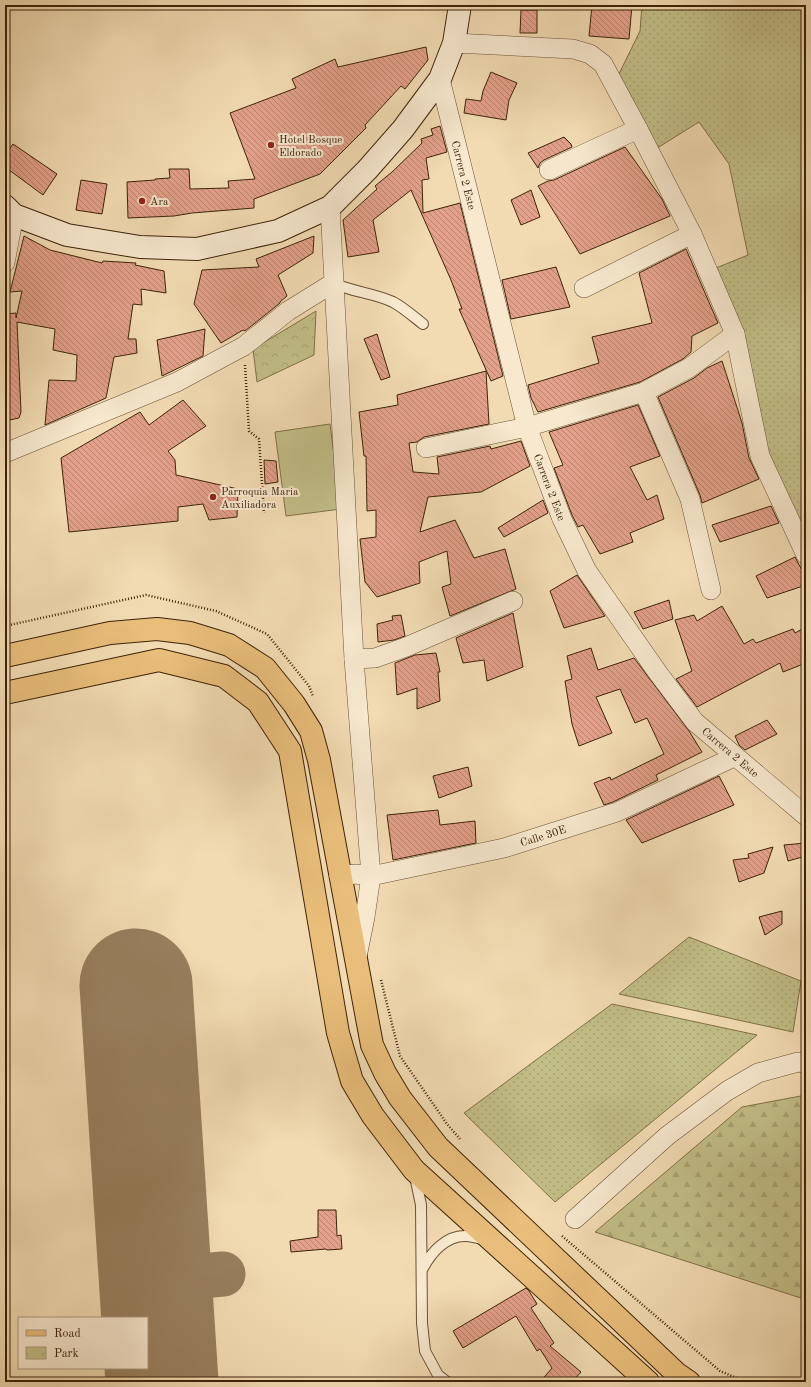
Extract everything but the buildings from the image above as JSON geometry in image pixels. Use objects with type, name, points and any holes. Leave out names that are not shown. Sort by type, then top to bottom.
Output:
[{"type":"main road","points":[[10,210],[68,235],[140,247],[197,249],[278,231],[330,207],[367,170],[403,129],[440,79],[454,43],[460,5]]},
{"type":"main road","points":[[5,656],[110,633],[157,629],[190,633],[229,645],[265,668],[294,704],[311,731],[319,760],[372,1045],[385,1073],[400,1098],[438,1147],[676,1373],[689,1382]]},
{"type":"main road","points":[[5,693],[159,660],[224,676],[258,702],[290,751],[338,1034],[352,1082],[373,1116],[414,1170],[648,1382]]},
{"type":"street","points":[[454,43],[573,49],[590,54],[603,64],[692,234],[734,334],[760,456],[806,555]]},
{"type":"street","name":"Carrera 2 Este","points":[[440,79],[527,427],[562,519],[587,571],[658,673],[695,722],[806,816]]},
{"type":"street","points":[[549,170],[638,129]]},
{"type":"street","points":[[330,207],[354,659],[371,876],[366,917],[356,961]]},
{"type":"street","points":[[5,263],[10,210]]},
{"type":"street","points":[[584,288],[692,234]]},
{"type":"street","points":[[5,453],[177,382],[244,346],[288,311],[333,283]]},
{"type":"street","points":[[426,448],[527,427],[644,392],[689,368],[734,334]]},
{"type":"street","points":[[644,392],[690,499],[710,590]]},
{"type":"street","points":[[354,659],[375,658],[406,647],[513,601]]},
{"type":"street","name":"Calle 30E","points":[[340,876],[356,874],[371,876],[504,848],[617,812],[734,756]]},
{"type":"street","points":[[575,1219],[667,1136],[727,1091],[758,1073],[798,1062],[806,1063]]},
{"type":"lane","points":[[333,283],[393,302],[424,324]]},
{"type":"lane","points":[[414,1170],[420,1205],[422,1323],[425,1351],[438,1375],[447,1382]]},
{"type":"lane","points":[[422,1270],[429,1257],[441,1245],[454,1238],[465,1235],[494,1243]]},
{"type":"path","points":[[244,346],[249,431],[259,439],[264,513]]},
{"type":"path","points":[[5,626],[146,595],[216,611],[267,634],[309,686],[315,699]]},
{"type":"path","points":[[381,979],[400,1056],[447,1124],[461,1140]]},
{"type":"path","points":[[561,1235],[720,1371],[746,1382]]},
{"type":"path","points":[[794,1382],[806,1379]]},
{"type":"green space","points":[[642,5],[806,5],[806,542],[770,465],[716,268],[748,255],[729,164],[699,122],[654,150],[616,80],[640,31]]},
{"type":"green space","points":[[316,311],[314,355],[257,382],[253,349]]},
{"type":"green space","points":[[330,424],[341,509],[286,516],[275,432]]},
{"type":"green space","points":[[689,937],[801,981],[793,1032],[619,994]]},
{"type":"green space","points":[[612,1004],[757,1035],[555,1202],[464,1113]]},
{"type":"green space","points":[[806,1095],[806,1296],[804,1299],[595,1232],[742,1107]]},
{"type":"taxiway","points":[[156,1280],[223,1274]]},
{"type":"runway","points":[[136,985],[162,1382]]},
{"type":"place","name":"Hotel Bosque Eldorado","points":[[271,145]]},
{"type":"place","name":"Ara","points":[[142,201]]},
{"type":"place","name":"Parroquia Maria Auxiliadora","points":[[213,497]]}]
